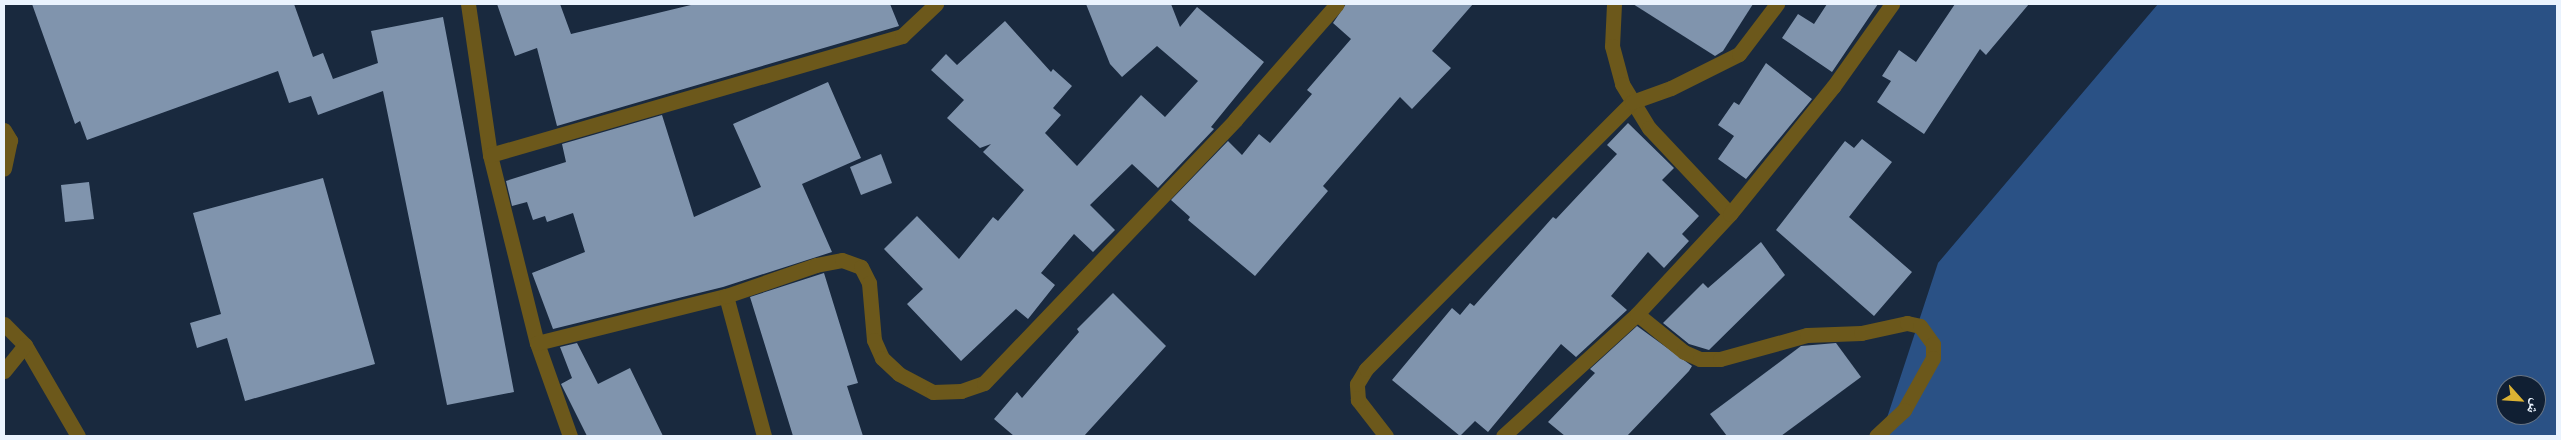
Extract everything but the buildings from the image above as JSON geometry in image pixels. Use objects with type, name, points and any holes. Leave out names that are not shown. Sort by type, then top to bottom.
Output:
[{"type":"street","points":[[468,4],[490,155],[537,343],[570,436]]},
{"type":"street","points":[[490,155],[902,36],[936,4]]},
{"type":"street","points":[[537,343],[726,296],[816,265],[853,262],[861,267],[868,282],[874,340],[882,358],[898,374],[933,392],[962,391],[984,383],[1235,120],[1337,4]]},
{"type":"street","points":[[1614,4],[1612,46],[1622,84],[1649,128],[1730,214]]},
{"type":"street","points":[[1386,436],[1358,400],[1357,384],[1366,369],[1632,102],[1671,88],[1739,54],[1777,4]]},
{"type":"street","points":[[1503,436],[1637,314],[1730,214],[1833,87],[1892,4]]},
{"type":"street","points":[[4,130],[10,140],[4,168]]},
{"type":"street","points":[[726,296],[764,436]]},
{"type":"street","points":[[1637,314],[1684,352],[1700,359],[1720,359],[1807,334],[1861,333],[1907,323],[1920,326],[1933,344],[1933,358],[1904,410],[1876,436]]},
{"type":"street","points":[[4,324],[24,345],[78,436]]},
{"type":"street","points":[[4,371],[24,345]]},
{"type":"shaded area","points":[[2158,4],[2557,4],[2557,436],[1881,436],[1938,263]]}]
